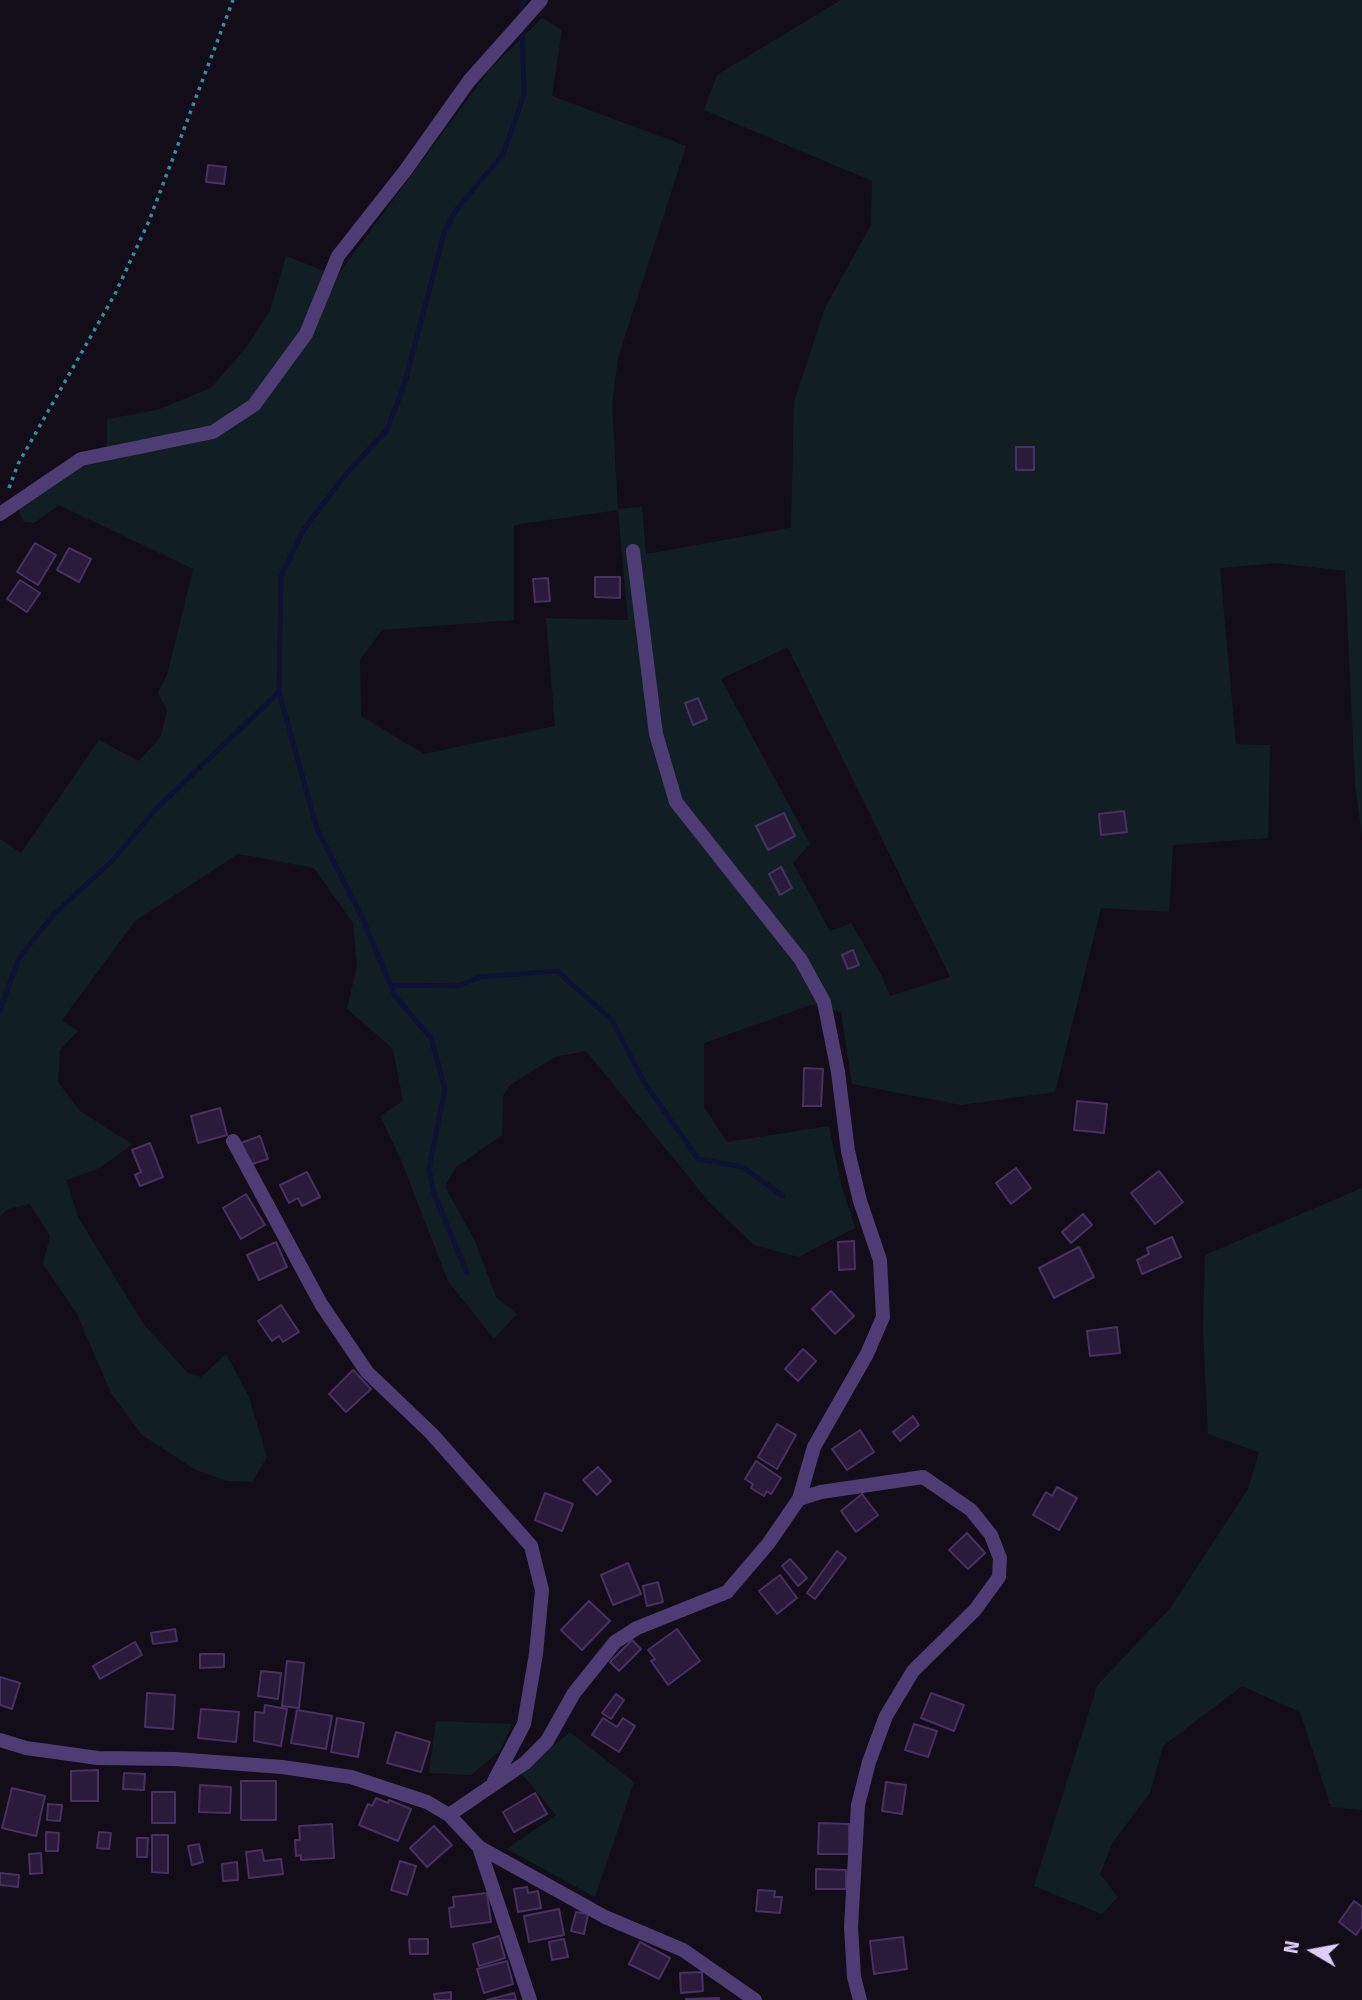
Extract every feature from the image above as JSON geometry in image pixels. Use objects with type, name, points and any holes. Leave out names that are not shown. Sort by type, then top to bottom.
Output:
[{"type":"street","points":[[2,507],[81,458],[213,432],[254,405],[306,334],[338,256],[469,81],[537,4]]},
{"type":"street","points":[[449,1815],[493,1782],[525,1763],[547,1741],[574,1693],[615,1642],[637,1628],[727,1592],[768,1544],[799,1499],[814,1447],[867,1354],[883,1317],[880,1260],[860,1201],[848,1151],[838,1072],[824,1002],[801,960],[676,802],[656,734],[633,551]]},
{"type":"street","points":[[233,1141],[321,1304],[367,1372],[432,1434],[531,1546],[542,1590],[536,1654],[524,1724],[493,1782]]},
{"type":"street","points":[[799,1499],[821,1492],[923,1477],[971,1510],[991,1535],[1000,1558],[999,1577],[975,1609],[913,1671],[886,1716],[869,1762],[858,1804],[851,1927],[854,1977],[860,2000]]},
{"type":"street","points":[[0,1740],[26,1748],[98,1758],[255,1765],[351,1777],[427,1802],[449,1815],[479,1847],[605,1917],[683,1950],[755,2000]]},
{"type":"street","points":[[479,1847],[530,2000]]},
{"type":"path","points":[[2,507],[18,464],[115,294],[149,220],[233,0]]},
{"type":"shaded area","points":[[841,0],[1362,0],[1362,837],[1355,784],[1345,571],[1277,563],[1220,568],[1236,744],[1270,745],[1268,838],[1173,845],[1169,912],[1101,908],[1055,1092],[961,1105],[852,1084],[841,1012],[811,1005],[704,1043],[704,1107],[727,1142],[829,1126],[841,1184],[855,1228],[798,1257],[754,1245],[710,1203],[586,1051],[555,1057],[510,1085],[503,1096],[502,1135],[455,1168],[445,1187],[475,1241],[496,1297],[517,1314],[494,1339],[448,1281],[401,1160],[380,1116],[403,1101],[393,1049],[347,1009],[357,966],[353,923],[314,868],[238,854],[135,921],[62,1020],[78,1031],[60,1050],[58,1082],[80,1111],[132,1144],[100,1168],[66,1180],[78,1217],[144,1325],[188,1373],[201,1377],[226,1354],[249,1397],[267,1457],[252,1482],[228,1481],[196,1470],[142,1435],[111,1393],[77,1314],[43,1264],[50,1236],[30,1204],[8,1209],[0,1216],[0,839],[21,853],[99,740],[139,761],[161,736],[167,710],[158,693],[167,675],[193,569],[59,505],[34,523],[24,522],[18,510],[63,475],[88,463],[107,461],[107,419],[157,410],[211,388],[246,348],[270,311],[286,256],[337,276],[490,69],[542,18],[562,30],[552,96],[686,146],[618,358],[612,405],[618,509],[642,507],[646,554],[791,528],[794,402],[825,308],[871,225],[872,181],[704,110],[717,75]],"holes":[[[618,510],[628,620],[546,618],[555,726],[424,754],[361,716],[360,660],[382,630],[514,620],[514,525]],[[788,648],[950,977],[890,996],[882,976],[851,923],[830,931],[793,863],[810,844],[721,679]]]},
{"type":"shaded area","points":[[1362,1188],[1362,1810],[1331,1807],[1300,1712],[1242,1686],[1163,1746],[1150,1793],[1113,1842],[1100,1874],[1118,1897],[1102,1914],[1034,1886],[1097,1686],[1171,1607],[1248,1489],[1259,1452],[1208,1434],[1203,1327],[1205,1255]]},
{"type":"shaded area","points":[[436,1721],[512,1724],[500,1751],[471,1775],[429,1773]]},
{"type":"shaded area","points":[[570,1732],[634,1782],[595,1897],[507,1849],[556,1815],[520,1772]]},
{"type":"building","points":[[208,165],[226,167],[224,184],[206,182]]},
{"type":"building","points":[[1016,447],[1034,447],[1034,470],[1016,470]]},
{"type":"building","points":[[35,543],[56,555],[38,585],[17,572]]},
{"type":"building","points":[[69,548],[91,559],[79,582],[57,570]]},
{"type":"building","points":[[595,577],[620,577],[620,598],[595,597]]},
{"type":"building","points":[[548,578],[550,601],[535,602],[533,579]]},
{"type":"building","points":[[20,580],[40,593],[27,612],[7,599]]},
{"type":"building","points":[[698,698],[707,719],[693,725],[685,703]]},
{"type":"building","points":[[1124,811],[1127,832],[1101,835],[1099,814]]},
{"type":"building","points":[[784,813],[795,836],[768,850],[756,826]]},
{"type":"building","points":[[781,867],[792,888],[780,895],[769,874]]},
{"type":"building","points":[[853,950],[859,965],[848,969],[842,955]]},
{"type":"building","points":[[804,1068],[823,1069],[821,1106],[803,1106]]},
{"type":"building","points":[[1077,1101],[1107,1104],[1104,1133],[1074,1130]]},
{"type":"building","points":[[220,1108],[227,1135],[198,1143],[191,1116]]},
{"type":"building","points":[[260,1136],[268,1159],[249,1165],[241,1143]]},
{"type":"building","points":[[150,1143],[163,1177],[140,1186],[135,1175],[141,1172],[132,1150]]},
{"type":"building","points":[[1016,1168],[1031,1188],[1011,1204],[996,1183]]},
{"type":"building","points":[[1159,1171],[1183,1202],[1155,1224],[1131,1193]]},
{"type":"building","points":[[307,1172],[320,1197],[302,1206],[298,1198],[289,1203],[280,1185]]},
{"type":"building","points":[[246,1194],[265,1225],[241,1239],[223,1208]]},
{"type":"building","points":[[1083,1214],[1092,1225],[1071,1243],[1062,1232]]},
{"type":"building","points":[[1172,1237],[1181,1257],[1142,1274],[1137,1260],[1149,1254],[1147,1248]]},
{"type":"building","points":[[854,1241],[855,1269],[839,1270],[838,1242]]},
{"type":"building","points":[[276,1242],[287,1267],[259,1280],[247,1255]]},
{"type":"building","points":[[1079,1247],[1094,1277],[1054,1298],[1039,1268]]},
{"type":"building","points":[[831,1291],[854,1316],[835,1334],[812,1309]]},
{"type":"building","points":[[281,1305],[299,1332],[283,1342],[279,1336],[272,1341],[258,1321]]},
{"type":"building","points":[[1117,1327],[1120,1353],[1090,1356],[1087,1331]]},
{"type":"building","points":[[803,1349],[816,1361],[798,1381],[785,1369]]},
{"type":"building","points":[[353,1370],[371,1389],[346,1412],[329,1394]]},
{"type":"building","points":[[913,1416],[919,1425],[900,1441],[893,1432]]},
{"type":"building","points":[[777,1424],[796,1435],[777,1469],[758,1457]]},
{"type":"building","points":[[860,1430],[874,1452],[847,1470],[832,1449]]},
{"type":"building","points":[[756,1461],[781,1478],[771,1494],[767,1491],[764,1496],[751,1488],[753,1484],[745,1479]]},
{"type":"building","points":[[598,1467],[611,1481],[597,1495],[583,1480]]},
{"type":"building","points":[[1057,1487],[1077,1498],[1059,1530],[1033,1515],[1046,1492],[1052,1496]]},
{"type":"building","points":[[545,1493],[573,1504],[562,1531],[535,1520]]},
{"type":"building","points":[[862,1494],[878,1515],[856,1532],[841,1511]]},
{"type":"building","points":[[967,1533],[985,1553],[968,1569],[949,1550]]},
{"type":"building","points":[[837,1551],[846,1558],[815,1599],[807,1593]]},
{"type":"building","points":[[790,1559],[807,1578],[798,1586],[782,1566]]},
{"type":"building","points":[[628,1563],[641,1594],[613,1605],[601,1575]]},
{"type":"building","points":[[780,1575],[797,1598],[777,1614],[759,1591]]},
{"type":"building","points":[[658,1582],[663,1602],[647,1606],[643,1586]]},
{"type":"building","points":[[589,1601],[610,1621],[582,1650],[561,1630]]},
{"type":"building","points":[[175,1629],[177,1641],[153,1644],[151,1633]]},
{"type":"building","points":[[677,1629],[700,1661],[668,1685],[651,1661],[655,1659],[648,1650]]},
{"type":"building","points":[[632,1640],[641,1649],[619,1671],[610,1662]]},
{"type":"building","points":[[135,1642],[142,1655],[100,1679],[93,1666]]},
{"type":"building","points":[[200,1654],[224,1654],[224,1667],[200,1668]]},
{"type":"building","points":[[287,1661],[304,1663],[299,1708],[282,1706]]},
{"type":"building","points":[[261,1671],[281,1673],[278,1699],[258,1696]]},
{"type":"building","points":[[0,1677],[20,1683],[12,1709],[0,1705]]},
{"type":"building","points":[[147,1693],[175,1695],[173,1729],[145,1727]]},
{"type":"building","points":[[931,1693],[964,1705],[954,1731],[921,1718]]},
{"type":"building","points":[[616,1694],[624,1700],[611,1719],[602,1713]]},
{"type":"building","points":[[265,1705],[287,1709],[281,1746],[254,1741],[255,1712],[264,1713]]},
{"type":"building","points":[[201,1709],[239,1712],[236,1742],[198,1738]]},
{"type":"building","points":[[297,1710],[332,1716],[326,1749],[291,1743]]},
{"type":"building","points":[[337,1718],[364,1723],[358,1757],[331,1752]]},
{"type":"building","points":[[603,1718],[617,1727],[623,1718],[635,1726],[619,1752],[592,1735]]},
{"type":"building","points":[[914,1724],[937,1731],[928,1757],[905,1750]]},
{"type":"building","points":[[396,1732],[430,1742],[421,1772],[387,1763]]},
{"type":"building","points":[[98,1770],[98,1801],[71,1801],[71,1771]]},
{"type":"building","points":[[124,1773],[145,1774],[144,1790],[123,1789]]},
{"type":"building","points":[[241,1781],[276,1781],[276,1820],[241,1820]]},
{"type":"building","points":[[886,1782],[906,1785],[902,1814],[882,1811]]},
{"type":"building","points":[[200,1785],[231,1787],[230,1813],[199,1812]]},
{"type":"building","points":[[12,1788],[45,1796],[36,1836],[2,1828]]},
{"type":"building","points":[[152,1792],[175,1792],[175,1823],[152,1823]]},
{"type":"building","points":[[535,1793],[547,1814],[514,1832],[503,1812]]},
{"type":"building","points":[[376,1798],[411,1809],[398,1841],[359,1825],[368,1804],[372,1806]]},
{"type":"building","points":[[48,1804],[62,1805],[60,1821],[47,1820]]},
{"type":"building","points":[[819,1823],[849,1824],[849,1854],[818,1854]]},
{"type":"building","points":[[332,1824],[334,1858],[301,1860],[301,1855],[296,1856],[295,1840],[300,1840],[299,1826]]},
{"type":"building","points":[[434,1826],[452,1845],[427,1867],[410,1848]]},
{"type":"building","points":[[46,1832],[59,1833],[58,1851],[46,1851]]},
{"type":"building","points":[[99,1832],[111,1833],[109,1849],[97,1848]]},
{"type":"building","points":[[152,1835],[168,1835],[168,1873],[152,1872]]},
{"type":"building","points":[[137,1838],[148,1838],[147,1857],[137,1857]]},
{"type":"building","points":[[199,1844],[203,1862],[192,1865],[188,1846]]},
{"type":"building","points":[[262,1850],[264,1861],[281,1859],[283,1874],[249,1878],[246,1852]]},
{"type":"building","points":[[41,1853],[42,1873],[30,1874],[29,1854]]},
{"type":"building","points":[[400,1861],[416,1866],[407,1895],[391,1890]]},
{"type":"building","points":[[237,1862],[238,1880],[223,1881],[222,1864]]},
{"type":"building","points":[[816,1869],[846,1870],[846,1889],[816,1889]]},
{"type":"building","points":[[0,1873],[19,1875],[18,1887],[0,1885]]},
{"type":"building","points":[[527,1887],[528,1893],[538,1891],[541,1908],[518,1912],[514,1889]]},
{"type":"building","points":[[758,1890],[775,1891],[774,1897],[782,1897],[780,1913],[756,1911]]},
{"type":"building","points":[[487,1893],[491,1922],[451,1927],[449,1908],[454,1907],[453,1897]]},
{"type":"building","points":[[1354,1901],[1362,1907],[1362,1926],[1356,1935],[1339,1922]]},
{"type":"building","points":[[559,1909],[564,1935],[529,1942],[524,1916]]},
{"type":"building","points":[[576,1912],[588,1914],[584,1934],[571,1931]]},
{"type":"building","points":[[499,1936],[505,1958],[479,1966],[473,1944]]},
{"type":"building","points":[[903,1937],[907,1969],[874,1974],[870,1941]]},
{"type":"building","points":[[409,1939],[428,1939],[428,1954],[410,1954]]},
{"type":"building","points":[[564,1939],[568,1957],[552,1960],[549,1942]]},
{"type":"building","points":[[640,1942],[670,1958],[659,1979],[629,1964]]},
{"type":"building","points":[[507,1961],[513,1984],[484,1993],[477,1969]]},
{"type":"building","points":[[702,1972],[703,1991],[681,1993],[680,1973]]},
{"type":"building","points":[[451,1992],[451,2000],[435,2000],[434,1994]]},
{"type":"building","points":[[514,1993],[516,2000],[487,2000]]},
{"type":"building","points":[[686,1999],[719,2000],[686,2000]]},
{"type":"waterway","points":[[522,16],[522,4],[526,0]]},
{"type":"waterway","points":[[467,1273],[433,1191],[429,1169],[445,1089],[431,1038],[395,996],[362,917],[317,829],[279,692],[281,576],[304,529],[346,474],[387,430],[405,382],[445,230],[457,209],[503,154],[524,95],[522,26]]},
{"type":"waterway","points":[[0,1010],[19,958],[54,914],[113,860],[156,809],[279,692]]},
{"type":"waterway","points":[[391,985],[457,986],[481,977],[557,971],[612,1020],[644,1082],[698,1159],[743,1167],[783,1196]]}]
